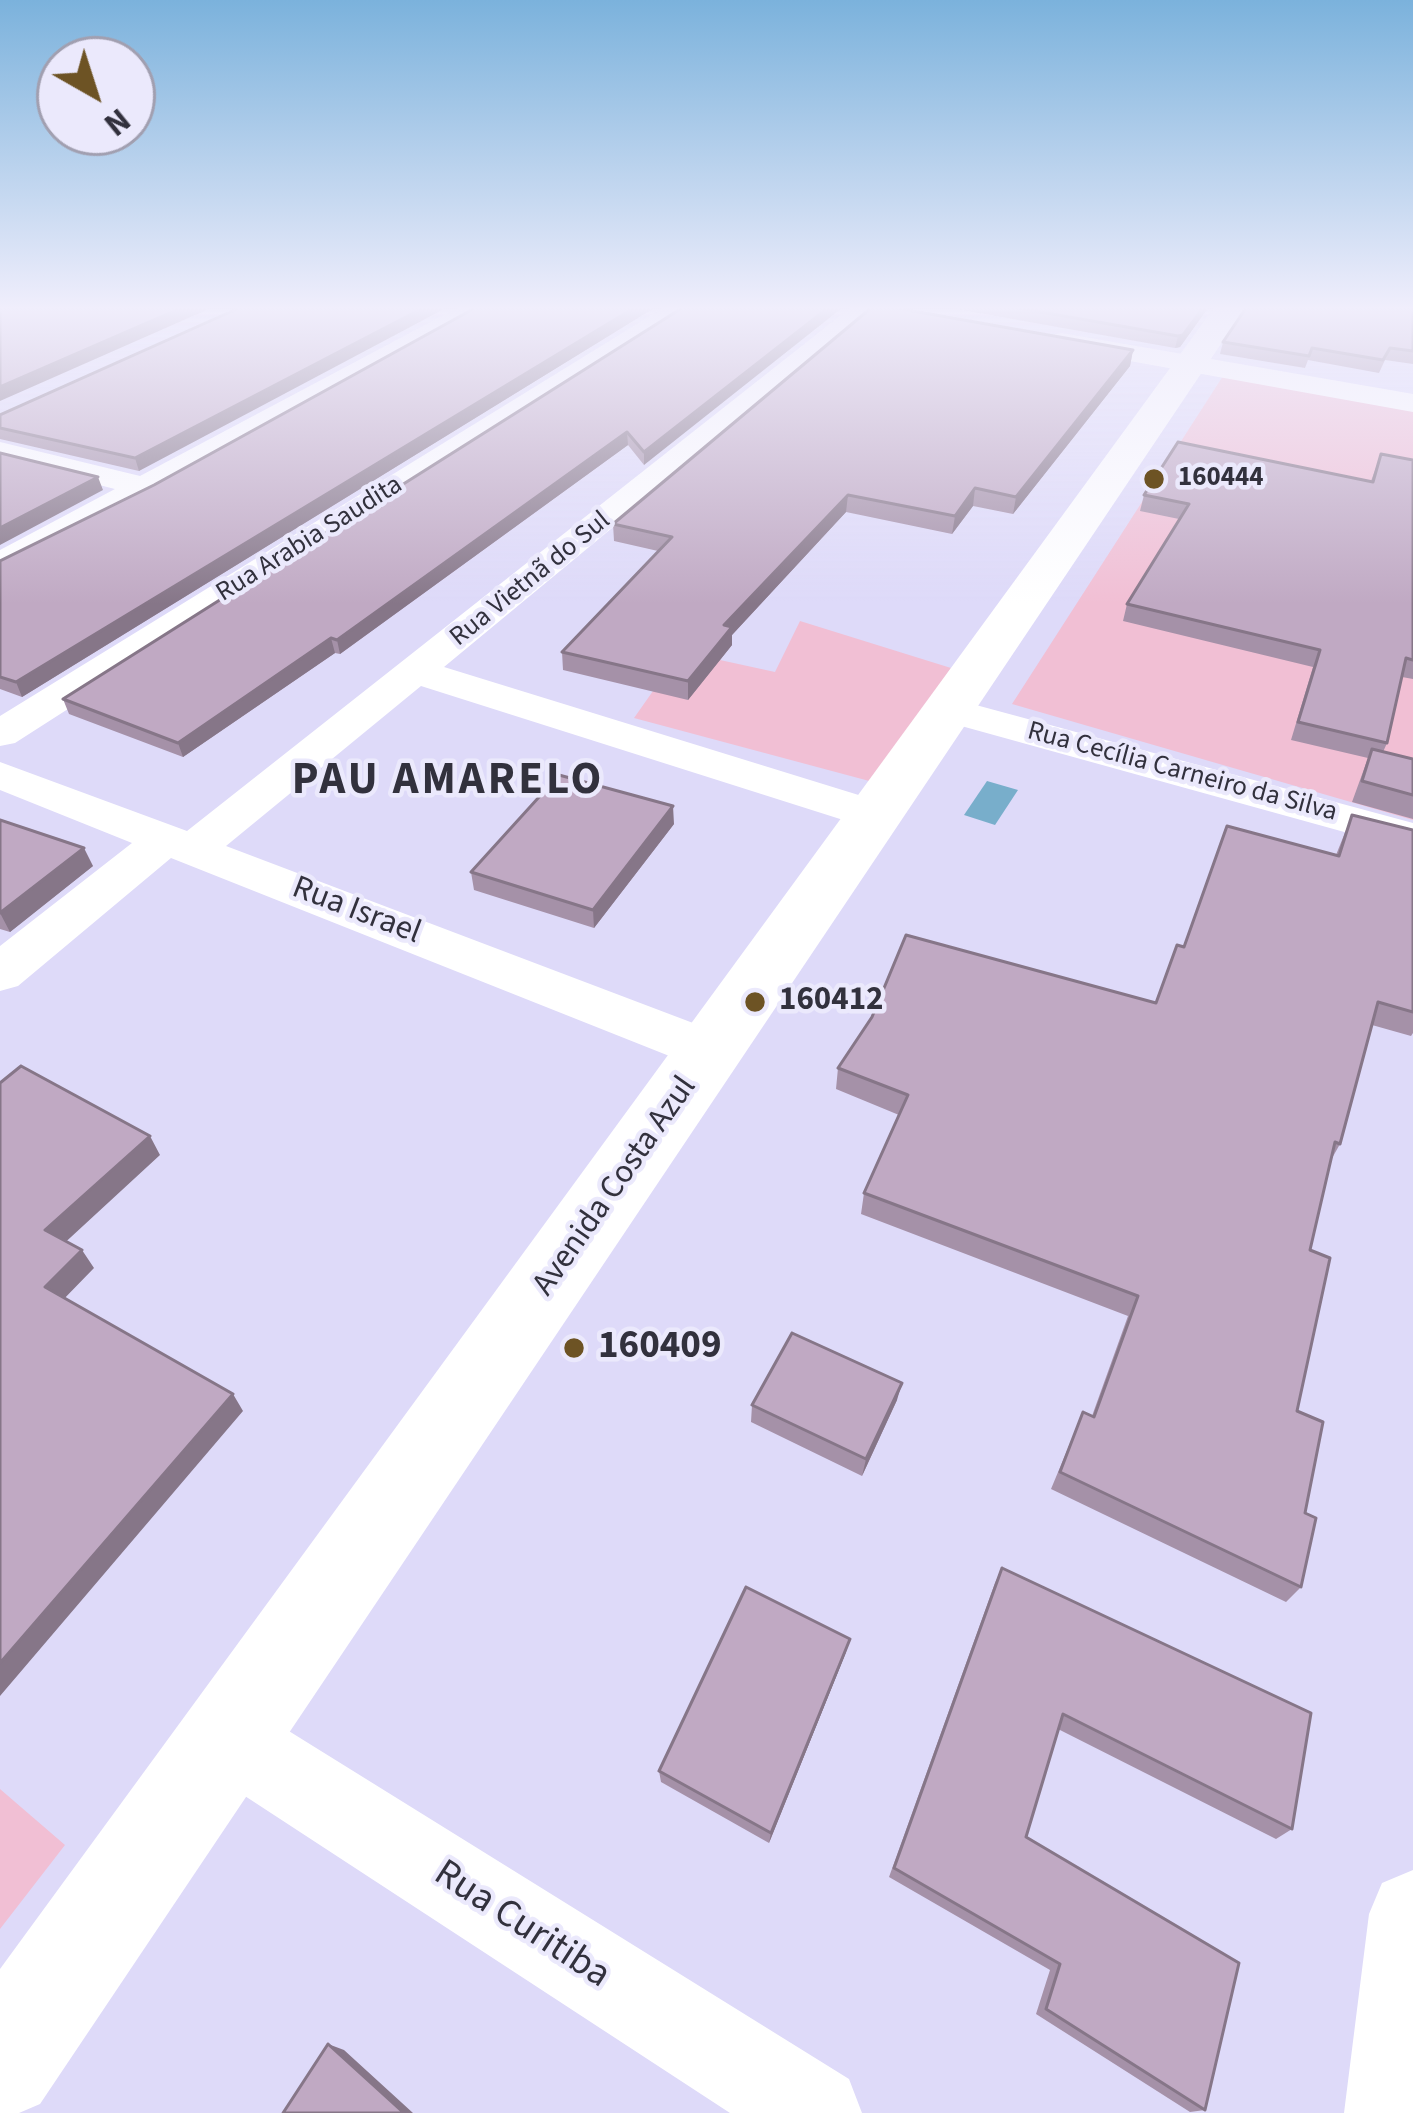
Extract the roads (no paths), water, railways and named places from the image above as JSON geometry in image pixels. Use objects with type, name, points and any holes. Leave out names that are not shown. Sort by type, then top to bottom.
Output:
[{"type":"street","points":[[0,564],[295,407]]},
{"type":"street","name":"Rua Arabia Saudita","points":[[0,734],[523,407]]},
{"type":"street","name":"Rua Vietnã do Sul","points":[[0,973],[418,672],[757,407]]},
{"type":"street","name":"Avenida Costa Azul","points":[[0,2064],[1160,407]]},
{"type":"street","points":[[0,451],[146,487]]},
{"type":"street","points":[[418,672],[875,815]]},
{"type":"street","name":"Rua Cecília Carneiro da Silva","points":[[950,710],[1413,837]]},
{"type":"street","name":"Rua Israel","points":[[0,775],[711,1051]]},
{"type":"street","name":"Rua Curitiba","points":[[227,1738],[815,2113]]},
{"type":"street","points":[[1391,2113],[1413,1914]]},
{"type":"water","points":[[987,781],[1018,790],[995,825],[964,815]]},
{"type":"place","name":"160444","points":[[1154,479]]},
{"type":"place","name":"160412","points":[[755,1002]]},
{"type":"place","name":"160409","points":[[574,1348]]},
{"type":"district","name":"PAU AMARELO","points":[[448,783]]}]
